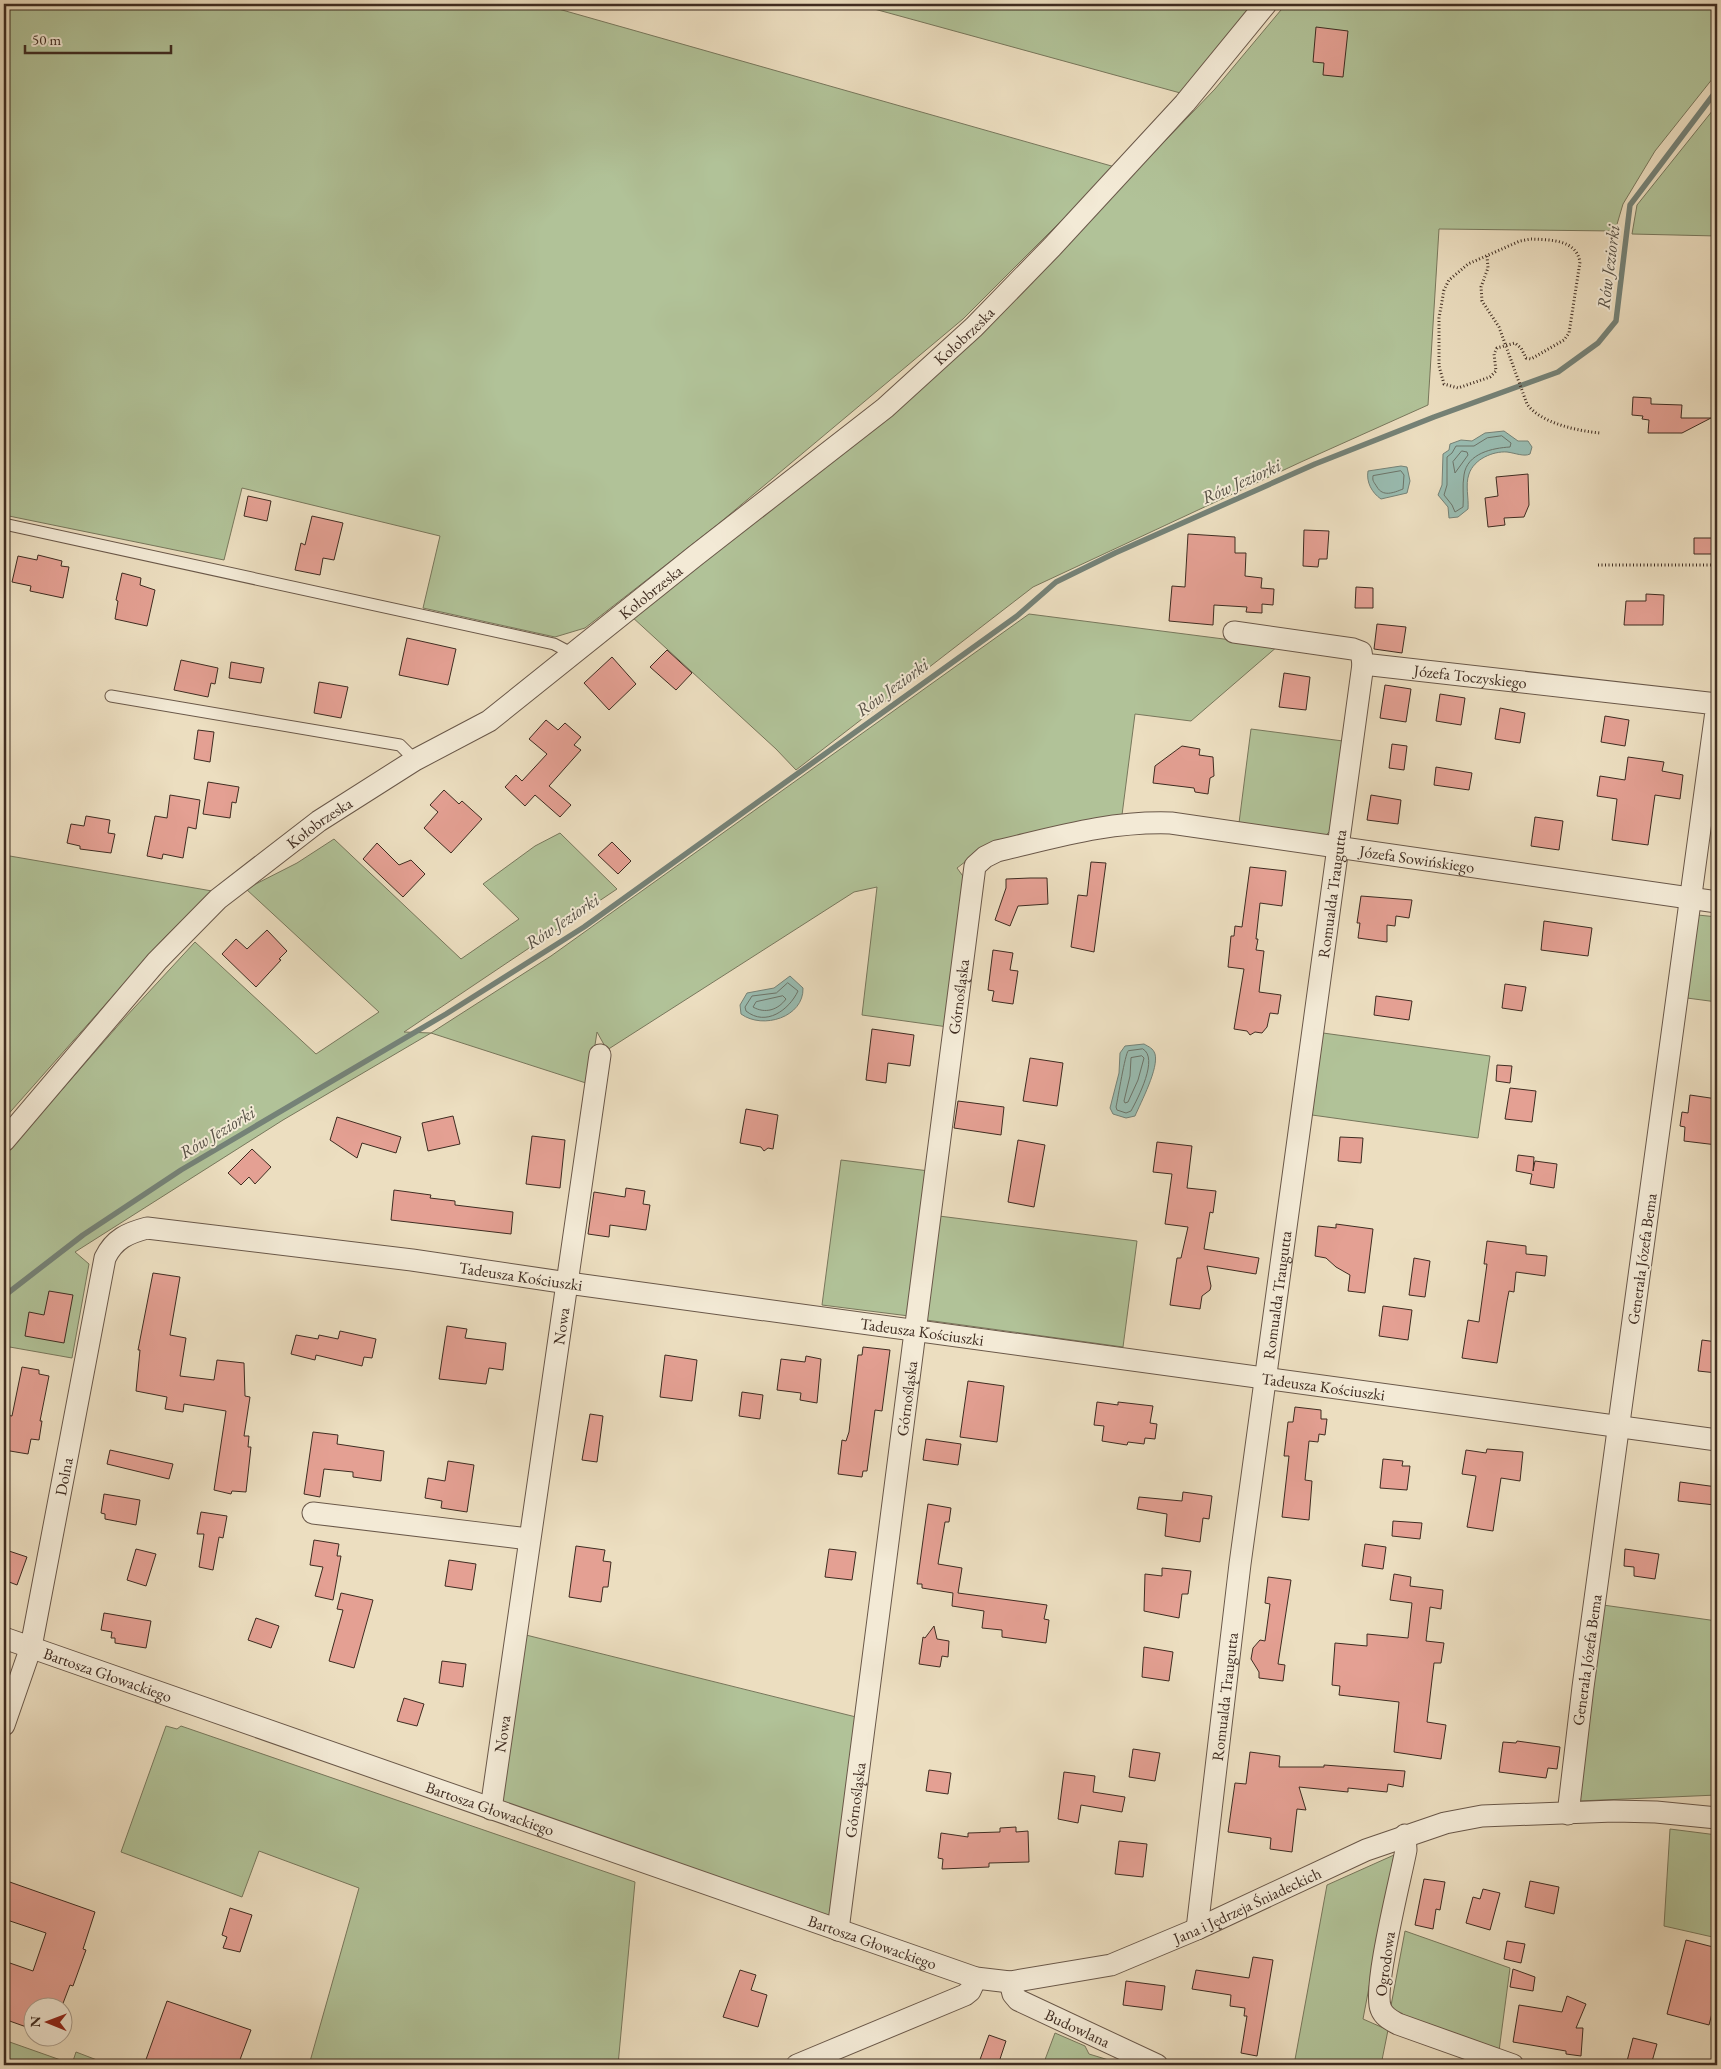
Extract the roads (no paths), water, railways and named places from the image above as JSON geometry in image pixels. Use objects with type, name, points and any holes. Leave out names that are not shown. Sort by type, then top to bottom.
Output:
[{"type":"street","name":"Kołobrzeska","points":[[4,1141],[157,961],[218,899],[319,822],[415,760],[489,721],[885,408],[974,327],[1052,247],[1185,102],[1266,4]]},
{"type":"street","points":[[1234,632],[1353,649],[1361,652],[1363,664]]},
{"type":"street","name":"Józefa Toczyskiego","points":[[1363,664],[1717,704]]},
{"type":"street","name":"Romualda Traugutta","points":[[1197,1929],[1225,1679],[1363,664]]},
{"type":"street","name":"Generała Józefa Bema","points":[[1568,1814],[1583,1687],[1717,704]]},
{"type":"street","name":"Józefa Sowińskiego","points":[[975,866],[985,856],[997,851],[1107,826],[1135,822],[1171,823],[1717,902]]},
{"type":"street","name":"Górnośląska","points":[[838,1930],[975,866]]},
{"type":"street","name":"Nowa","points":[[491,1809],[600,1055]]},
{"type":"street","name":"Tadeusza Kościuszki","points":[[128,1233],[147,1228],[412,1260],[1717,1440]]},
{"type":"street","name":"Dolna","points":[[4,1725],[31,1647],[105,1258],[110,1248],[128,1233]]},
{"type":"street","points":[[313,1513],[529,1539]]},
{"type":"street","name":"Bartosza Głowackiego","points":[[4,1638],[976,1978]]},
{"type":"street","name":"Jana i Jędrzeja Śniadeckich","points":[[976,1978],[1010,1982],[1111,1965],[1197,1929],[1366,1850],[1405,1835],[1446,1823],[1482,1816],[1656,1812],[1717,1818]]},
{"type":"street","name":"Ogrodowa","points":[[1405,1835],[1406,1850],[1382,1969],[1379,2002],[1381,2011],[1386,2017],[1398,2024],[1513,2065]]},
{"type":"street","points":[[797,2065],[965,1995],[972,1988],[976,1978]]},
{"type":"street","name":"Budowlana","points":[[1010,1982],[1013,1994],[1018,2000],[1157,2065]]},
{"type":"lane","points":[[4,524],[554,644],[573,654]]},
{"type":"lane","points":[[111,696],[400,745],[415,760]]},
{"type":"water","points":[[1504,431],[1518,441],[1528,441],[1532,447],[1530,454],[1522,455],[1502,452],[1480,460],[1471,469],[1468,478],[1468,509],[1458,517],[1449,518],[1448,507],[1438,495],[1442,485],[1443,454],[1449,450],[1450,444],[1461,440],[1472,441],[1485,433]]},
{"type":"water","points":[[1401,466],[1407,467],[1410,481],[1407,493],[1381,499],[1370,487],[1368,471]]},
{"type":"water","points":[[790,976],[803,988],[802,998],[797,1007],[790,1013],[781,1018],[760,1021],[750,1019],[741,1014],[740,1005],[747,993],[774,988]]},
{"type":"water","points":[[1144,1044],[1153,1050],[1156,1060],[1145,1094],[1135,1116],[1126,1118],[1113,1114],[1110,1108],[1119,1073],[1120,1053],[1125,1046]]},
{"type":"waterway","name":"Rów Jeziorki","points":[[4,1296],[83,1235],[181,1170],[446,1014],[584,927],[1017,616],[1056,582],[1115,553],[1315,464],[1434,417],[1558,372],[1598,343],[1616,321],[1630,205],[1717,90]]}]
